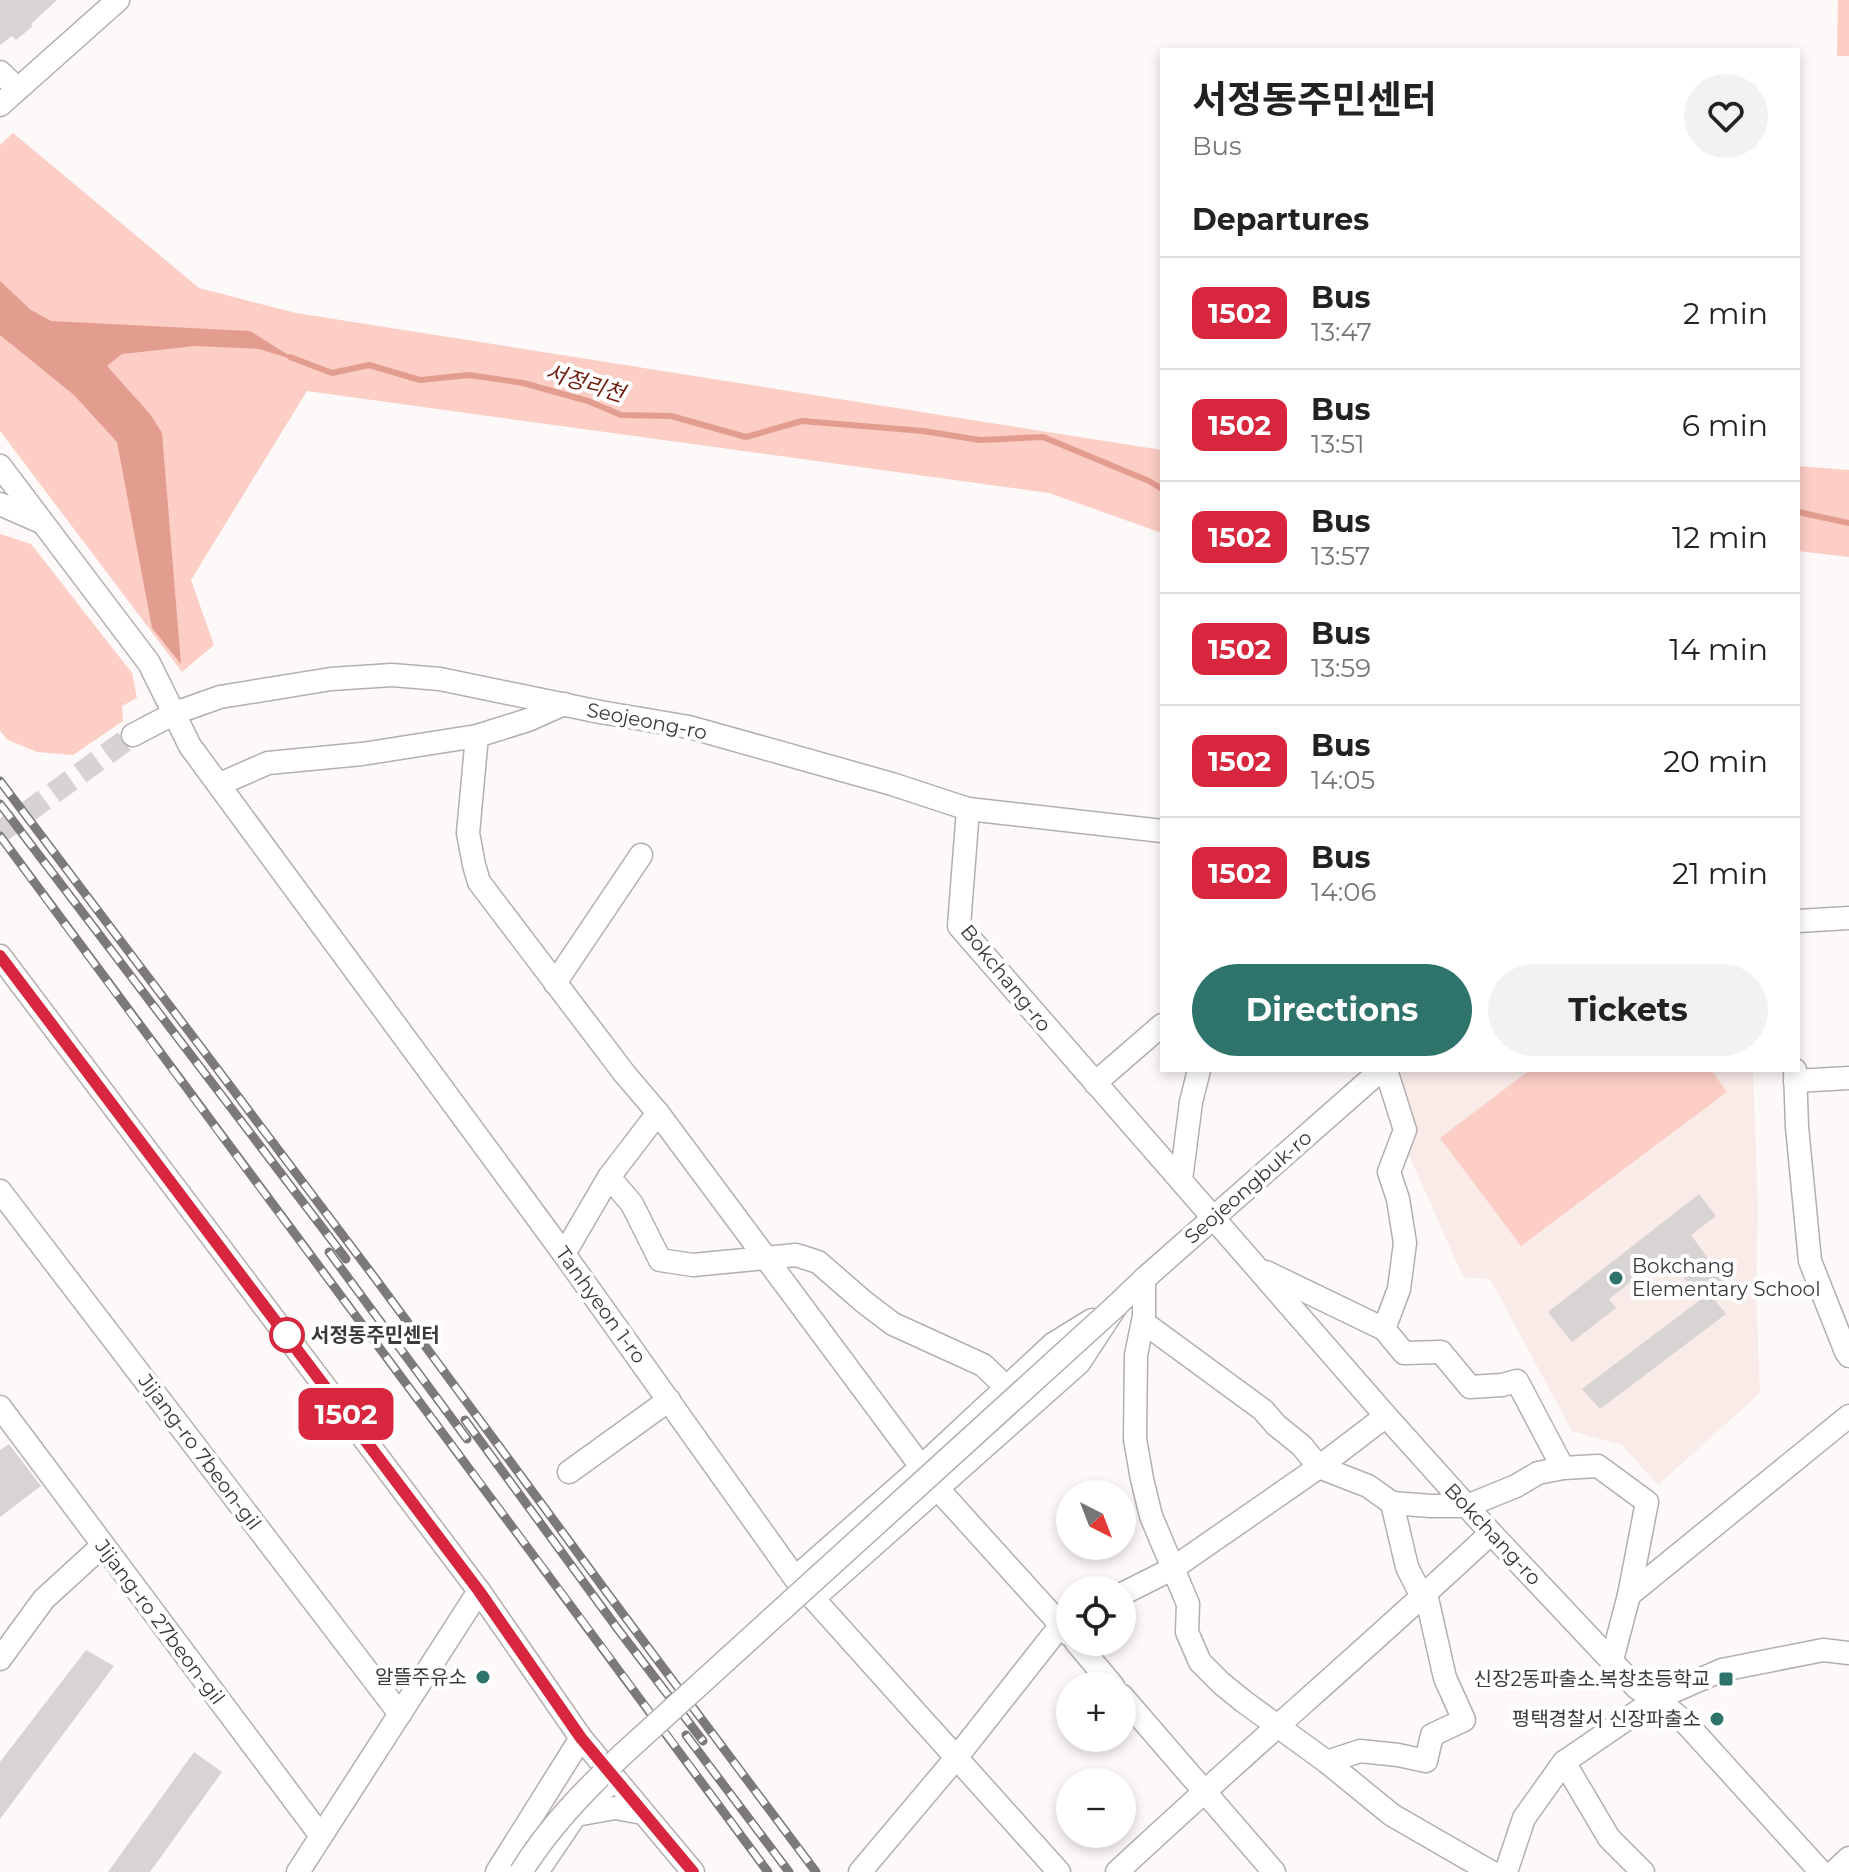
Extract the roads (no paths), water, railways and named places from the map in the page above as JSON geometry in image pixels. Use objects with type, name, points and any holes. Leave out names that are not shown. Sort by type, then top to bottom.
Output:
[{"type":"street","points":[[0,105],[118,0]]},
{"type":"street","points":[[0,72],[18,89]]},
{"type":"street","name":"Tanhyeon 1-ro","points":[[0,466],[149,663],[190,746],[564,1254],[795,1578],[1059,1872]]},
{"type":"street","points":[[0,504],[42,522]]},
{"type":"street","name":"Seojeong-ro","points":[[133,735],[175,713],[220,697],[331,679],[392,675],[440,679],[689,727],[892,784],[968,809],[1160,831]]},
{"type":"street","points":[[220,784],[268,763],[362,754],[477,736],[528,720],[564,704]]},
{"type":"street","points":[[477,736],[468,833],[479,882],[658,1113],[937,1488],[1056,1617]]},
{"type":"street","name":"Bokchang-ro","points":[[968,809],[959,926],[1491,1533],[1637,1688],[1684,1721],[1821,1872]]},
{"type":"street","points":[[555,983],[641,855]]},
{"type":"street","points":[[1800,921],[1849,918]]},
{"type":"street","points":[[0,956],[479,1591],[581,1738],[693,1872]]},
{"type":"street","points":[[1095,1083],[1160,1027]]},
{"type":"street","points":[[1181,1180],[1191,1102],[1198,1072]]},
{"type":"street","name":"Seojeongbuk-ro","points":[[1117,1305],[1381,1072]]},
{"type":"street","points":[[1384,1072],[1405,1130],[1389,1172],[1398,1199],[1405,1243],[1399,1289],[1384,1329]]},
{"type":"street","points":[[1849,1078],[1795,1076],[1810,1261],[1849,1356]]},
{"type":"street","points":[[564,1254],[609,1177],[658,1113]]},
{"type":"street","points":[[609,1177],[632,1204],[660,1260],[693,1265],[796,1255],[818,1262],[893,1324],[983,1365],[1006,1387]]},
{"type":"street","name":"Jijang-ro 7beon-gil","points":[[0,1191],[400,1714]]},
{"type":"street","points":[[1255,1267],[1384,1329],[1404,1353],[1441,1352],[1470,1387],[1517,1381],[1563,1468]]},
{"type":"street","points":[[1144,1279],[1143,1322],[1136,1355],[1135,1439],[1151,1516],[1188,1604],[1187,1632],[1200,1662],[1221,1683],[1392,1815],[1491,1872]]},
{"type":"street","points":[[795,1578],[1053,1344],[1117,1305]]},
{"type":"street","points":[[814,1598],[1079,1363],[1117,1305]]},
{"type":"street","points":[[521,1872],[577,1798],[610,1766],[1117,1305]]},
{"type":"street","points":[[1143,1322],[1263,1410],[1302,1446],[1319,1467],[1368,1486],[1392,1503],[1467,1506],[1516,1486],[1538,1473],[1598,1466],[1647,1502],[1629,1595],[1612,1660]]},
{"type":"street","points":[[569,1472],[669,1400]]},
{"type":"street","name":"Jijang-ro 27beon-gil","points":[[0,1407],[321,1836]]},
{"type":"street","points":[[1136,1587],[1172,1569],[1319,1467],[1386,1416]]},
{"type":"street","points":[[1629,1595],[1849,1416]]},
{"type":"street","points":[[1327,1762],[1360,1751],[1426,1761],[1432,1735],[1464,1720],[1445,1678],[1424,1596],[1407,1567],[1392,1503]]},
{"type":"street","points":[[1117,1872],[1491,1533]]},
{"type":"street","points":[[0,1659],[44,1599],[102,1546]]},
{"type":"street","points":[[298,1872],[479,1591]]},
{"type":"street","points":[[860,1872],[1056,1646]]},
{"type":"street","points":[[1506,1872],[1524,1818],[1564,1762],[1656,1699],[1722,1670],[1823,1650],[1849,1653]]},
{"type":"street","points":[[1089,1656],[1102,1672]]},
{"type":"street","points":[[1136,1712],[1274,1872]]},
{"type":"street","points":[[497,1872],[581,1738]]},
{"type":"street","points":[[1564,1762],[1609,1838],[1643,1872]]},
{"type":"street","points":[[537,1872],[575,1816],[615,1779]]},
{"type":"street","points":[[575,1816],[615,1808],[643,1813]]},
{"type":"street","points":[[1834,1872],[1849,1858]]},
{"type":"waterway","name":"서정리천","points":[[290,357],[332,373],[369,365],[420,380],[469,375],[523,383],[588,401],[621,415],[671,416],[746,437],[802,421],[923,431],[980,440],[1043,437],[1160,488]]},
{"type":"waterway","name":"서정리천","points":[[1800,512],[1849,523]]},
{"type":"tunnel","points":[[0,832],[133,735]]},
{"type":"railway","points":[[0,781],[375,1278],[816,1872]]},
{"type":"railway","points":[[0,804],[346,1259]]},
{"type":"railway","points":[[0,836],[768,1872]]},
{"type":"railway","points":[[329,1252],[467,1439]]},
{"type":"railway","points":[[465,1420],[703,1741]]},
{"type":"railway","points":[[686,1735],[789,1872]]},
{"type":"place","name":"Bokchang Elementary School","points":[[1616,1278]]},
{"type":"place","name":"서정동주민센터","points":[[287,1335]]},
{"type":"place","name":"알뜰주유소","points":[[483,1677]]},
{"type":"place","name":"신장2동파출소.복창초등학교","points":[[1726,1679]]},
{"type":"place","name":"평택경찰서 신장파출소","points":[[1717,1719]]}]
